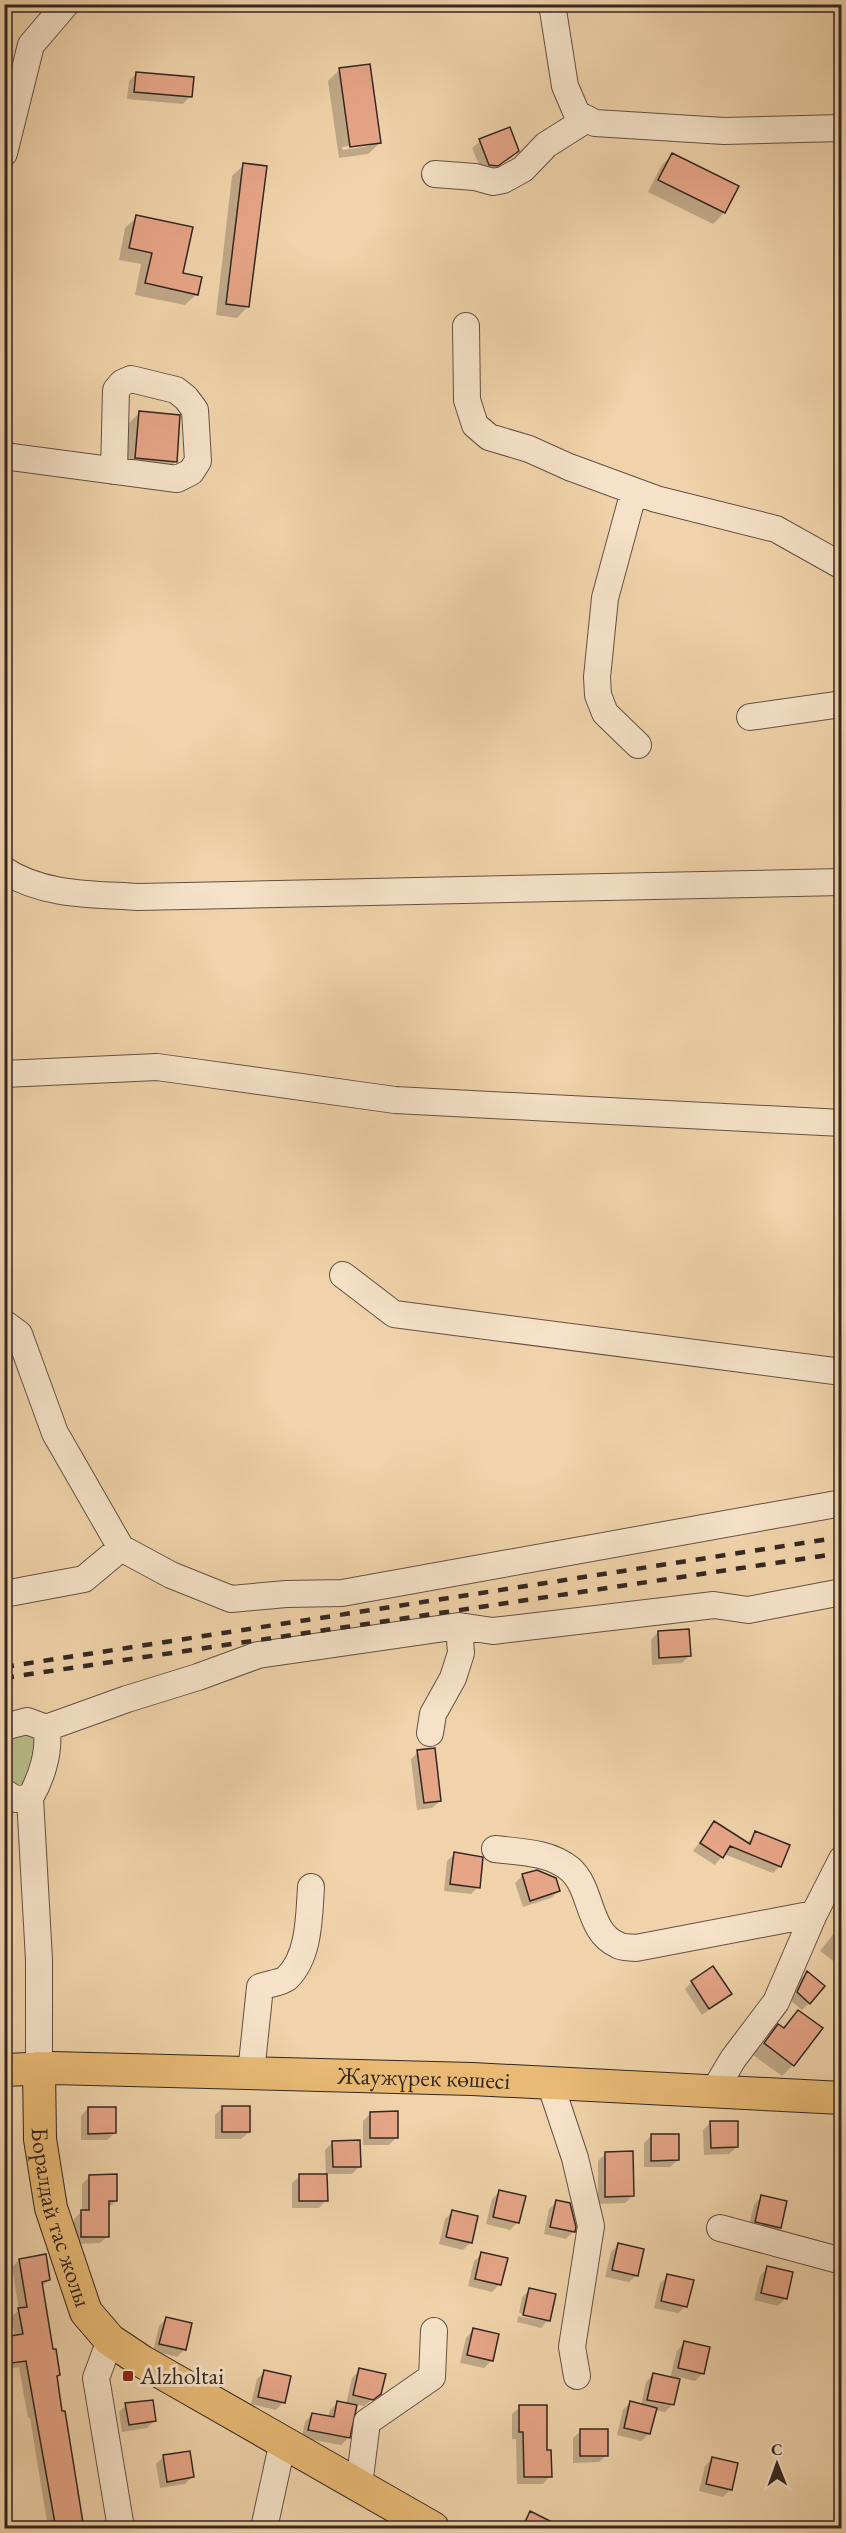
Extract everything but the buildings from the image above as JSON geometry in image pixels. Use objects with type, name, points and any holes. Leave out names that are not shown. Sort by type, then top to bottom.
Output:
[{"type":"main road","name":"Жаужүрек көшесі","points":[[4,2070],[39,2068],[251,2073],[550,2083],[842,2098]]},
{"type":"main road","name":"Боралдай тас жолы","points":[[39,2068],[40,2139],[51,2208],[86,2312],[110,2340],[143,2362],[433,2529]]},
{"type":"street","points":[[4,153],[31,45],[43,29],[61,13],[66,4]]},
{"type":"street","points":[[552,4],[566,86],[577,114],[595,123],[724,131],[842,128]]},
{"type":"street","points":[[435,174],[475,177],[493,183],[503,180],[523,169],[546,145],[587,118]]},
{"type":"street","points":[[466,326],[467,400],[475,425],[489,437],[528,449],[634,491],[688,508],[776,529],[842,566]]},
{"type":"street","points":[[4,456],[114,471]]},
{"type":"street","points":[[634,491],[604,598],[597,677],[598,695],[605,713],[638,745]]},
{"type":"street","points":[[750,717],[842,704]]},
{"type":"street","points":[[4,870],[28,883],[67,892],[138,897],[842,882]]},
{"type":"street","points":[[4,1074],[157,1067],[395,1100],[842,1123]]},
{"type":"street","points":[[343,1275],[394,1314],[842,1372]]},
{"type":"street","points":[[4,1323],[19,1334],[55,1433],[121,1548],[171,1575],[231,1599],[286,1594],[342,1593],[842,1503]]},
{"type":"street","points":[[4,1594],[84,1579],[121,1548]]},
{"type":"street","points":[[4,1727],[27,1721],[46,1728],[258,1655],[459,1626],[493,1631],[714,1605],[748,1610],[842,1592]]},
{"type":"street","points":[[430,1733],[433,1714],[453,1678],[461,1653],[459,1626]]},
{"type":"street","points":[[39,2068],[39,1960],[14,1798],[36,1787],[49,1741],[46,1728]]},
{"type":"street","points":[[495,1849],[540,1855],[568,1868],[580,1880],[588,1904],[602,1933],[618,1945],[636,1948],[814,1914]]},
{"type":"street","points":[[714,2091],[733,2059],[776,2002],[814,1914],[842,1859]]},
{"type":"street","points":[[251,2073],[260,1987],[286,1979],[297,1963],[308,1929],[311,1887]]},
{"type":"street","points":[[550,2083],[575,2158],[591,2226],[572,2347],[577,2376]]},
{"type":"street","points":[[720,2228],[842,2261]]},
{"type":"street","points":[[359,2485],[367,2422],[432,2377],[434,2331]]},
{"type":"street","points":[[110,2340],[96,2378],[121,2529]]},
{"type":"street","points":[[264,2529],[283,2441]]},
{"type":"green space","points":[[36,1731],[30,1783],[19,1789],[5,1777],[5,1733]]},
{"type":"railway","points":[[4,1667],[842,1537]]},
{"type":"railway","points":[[4,1678],[842,1553]]},
{"type":"place","name":"Alzholtai","points":[[128,2376]]}]
